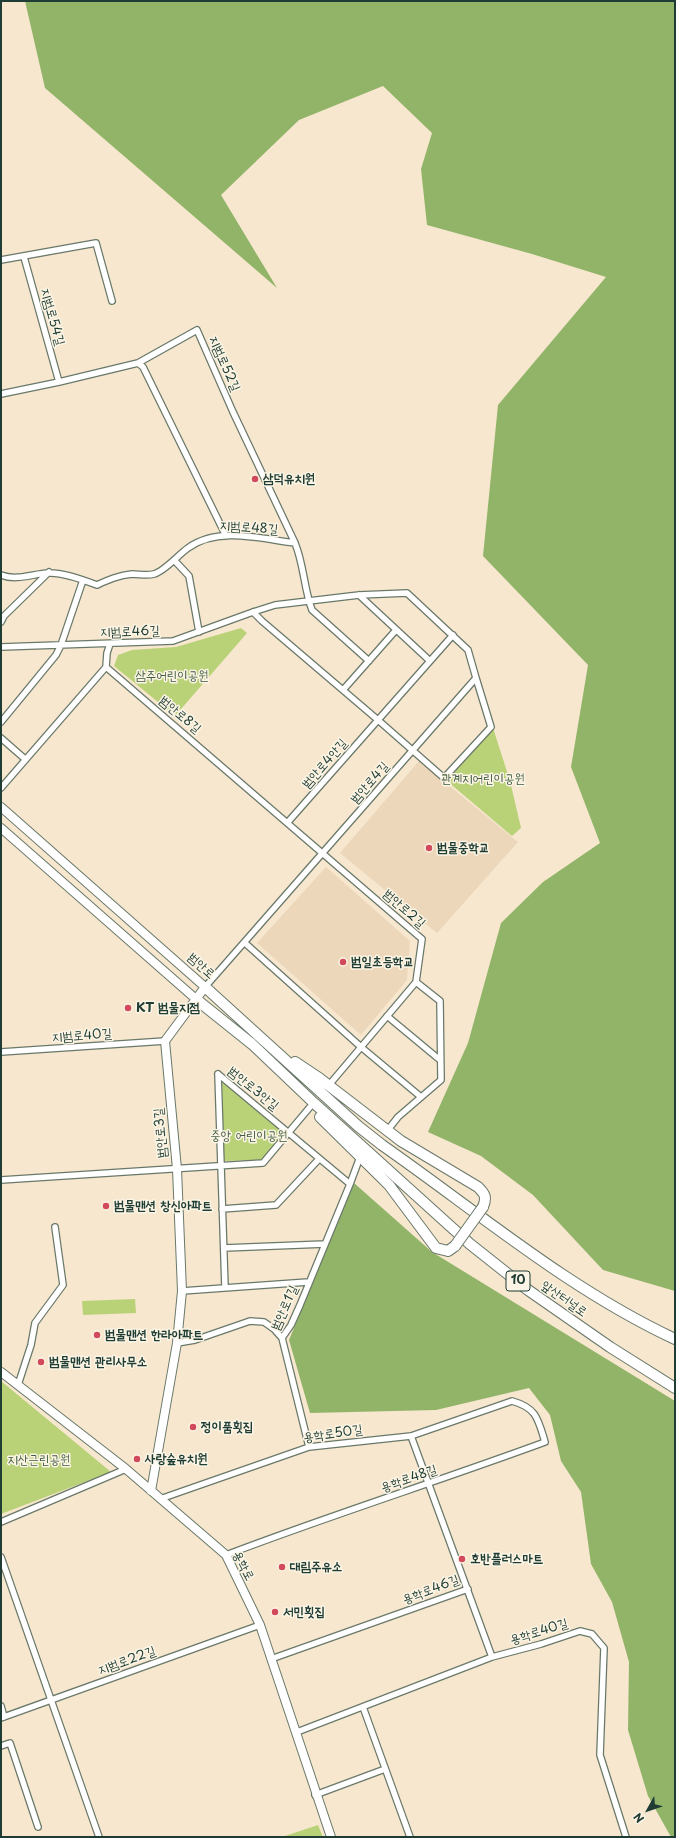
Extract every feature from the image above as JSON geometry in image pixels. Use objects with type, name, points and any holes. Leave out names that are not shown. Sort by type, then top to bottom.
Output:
[{"type":"highway","name":"범안로","points":[[205,987],[358,1126],[382,1145]]},
{"type":"highway","name":"10","points":[[197,1000],[252,1044]]},
{"type":"highway","points":[[252,1044],[310,1107],[389,1185],[436,1248],[448,1251],[455,1246],[483,1207],[486,1199],[485,1194],[478,1187],[400,1142],[329,1085],[268,1045]]},
{"type":"highway","name":"앞산터널로","points":[[252,1044],[314,1103],[470,1244],[509,1275],[610,1347],[675,1388]]},
{"type":"highway","name":"앞산터널로","points":[[382,1145],[591,1294],[675,1339]]},
{"type":"street","points":[[1,260],[96,243],[112,301]]},
{"type":"street","name":"지범로54길","points":[[24,257],[59,382]]},
{"type":"street","name":"지범로52길","points":[[1,394],[138,363],[197,330],[233,412],[300,554],[308,600]]},
{"type":"street","points":[[138,363],[143,367],[226,536]]},
{"type":"street","name":"지범로48길","points":[[1,576],[10,578],[49,572],[97,585],[120,576],[132,574],[154,574],[188,548],[206,538],[226,536],[295,543]]},
{"type":"street","points":[[174,560],[189,576],[199,632]]},
{"type":"street","points":[[1,622],[4,616],[49,572]]},
{"type":"street","points":[[1,722],[56,655],[61,645],[83,580]]},
{"type":"street","name":"지범로46길","points":[[1,647],[173,641],[275,605],[359,595],[407,593],[453,635]]},
{"type":"street","points":[[359,595],[430,661]]},
{"type":"street","points":[[308,600],[312,610],[369,661]]},
{"type":"street","points":[[253,612],[444,778],[491,727],[468,650],[453,635]]},
{"type":"street","points":[[343,690],[396,630]]},
{"type":"street","name":"범안로4안길","points":[[288,822],[453,635]]},
{"type":"street","points":[[1,788],[106,667],[107,653],[110,644]]},
{"type":"street","name":"범안로8길","points":[[106,667],[324,853]]},
{"type":"street","name":"범안로4길","points":[[205,987],[476,678]]},
{"type":"street","points":[[1,738],[25,759]]},
{"type":"street","name":"범안로","points":[[1,807],[205,987]]},
{"type":"street","name":"10","points":[[1,828],[197,1000]]},
{"type":"street","name":"범안로2길","points":[[324,853],[422,939],[416,982]]},
{"type":"street","points":[[245,943],[361,1047],[421,1097]]},
{"type":"street","points":[[329,1085],[416,982],[440,1001],[441,1080],[398,1117],[387,1131]]},
{"type":"street","points":[[165,1041],[197,1000],[205,987]]},
{"type":"street","points":[[387,1016],[440,1060]]},
{"type":"street","name":"지범로40길","points":[[1,1052],[165,1041]]},
{"type":"street","name":"범안로3길","points":[[151,1491],[177,1343],[182,1291],[177,1169],[165,1041]]},
{"type":"street","name":"범안로3안길","points":[[225,1288],[218,1074],[350,1184]]},
{"type":"street","points":[[1,1180],[263,1163],[290,1133],[310,1107]]},
{"type":"street","points":[[350,1184],[360,1157]]},
{"type":"street","points":[[222,1209],[276,1205],[319,1158]]},
{"type":"street","name":"범안로1길","points":[[309,1447],[282,1338],[291,1325],[350,1184]]},
{"type":"street","points":[[18,1385],[31,1345],[35,1323],[64,1285],[55,1227]]},
{"type":"street","points":[[224,1248],[325,1244]]},
{"type":"street","points":[[182,1291],[308,1282]]},
{"type":"street","points":[[177,1343],[195,1340],[250,1321],[264,1322],[274,1329],[282,1338]]},
{"type":"street","name":"용학로","points":[[1,1372],[126,1469],[226,1555],[260,1625],[297,1732],[315,1795],[330,1837]]},
{"type":"street","name":"용학로50길","points":[[160,1499],[309,1447],[411,1436],[512,1401]]},
{"type":"street","name":"용학로48길","points":[[226,1555],[298,1527],[430,1484],[545,1442],[532,1410],[523,1404],[512,1401]]},
{"type":"street","name":"용학로46길","points":[[271,1659],[468,1589],[411,1436]]},
{"type":"street","points":[[1,1522],[126,1469]]},
{"type":"street","points":[[1,1557],[99,1837]]},
{"type":"street","points":[[468,1589],[492,1657]]},
{"type":"street","name":"지범로22길","points":[[3,1718],[260,1625]]},
{"type":"street","name":"용학로40길","points":[[297,1732],[492,1657],[541,1644],[580,1631],[592,1634],[604,1648],[600,1755],[626,1837]]},
{"type":"street","points":[[1,1706],[3,1718]]},
{"type":"street","points":[[363,1707],[410,1837]]},
{"type":"street","points":[[1,1746],[10,1743],[38,1827]]},
{"type":"street","points":[[315,1795],[385,1769]]},
{"type":"shaded area","name":"범물중학교","points":[[419,761],[518,842],[437,933],[340,853]]},
{"type":"shaded area","name":"범일초등학교","points":[[326,867],[410,941],[407,980],[361,1035],[257,943]]},
{"type":"green space","points":[[25,1],[675,1],[675,1291],[603,1270],[533,1195],[481,1156],[428,1132],[468,1043],[501,923],[543,882],[600,843],[571,767],[588,665],[483,556],[498,405],[606,277],[532,254],[427,225],[421,169],[432,133],[383,86],[299,120],[221,195],[277,288],[45,88]]},
{"type":"green space","name":"삼주어린이공원","points":[[241,628],[247,633],[175,716],[114,666],[118,655],[132,650],[176,647]]},
{"type":"green space","name":"관계지어린이공원","points":[[493,728],[510,781],[521,828],[512,836],[447,781]]},
{"type":"green space","name":"중앙 어린이공원","points":[[224,1083],[284,1132],[283,1136],[262,1160],[224,1161],[222,1084]]},
{"type":"green space","points":[[354,1183],[432,1252],[675,1401],[675,1837],[671,1837],[648,1796],[628,1730],[629,1662],[612,1602],[591,1564],[581,1492],[561,1461],[550,1415],[529,1388],[436,1410],[310,1413],[289,1340]]},
{"type":"green space","points":[[135,1299],[136,1313],[83,1315],[82,1301]]},
{"type":"green space","name":"지산근린공원","points":[[1,1381],[111,1472],[1,1514]]},
{"type":"green space","points":[[318,1825],[323,1837],[282,1837]]},
{"type":"place","name":"삼덕유치원","points":[[255,479]]},
{"type":"place","name":"범물중학교","points":[[429,848]]},
{"type":"place","name":"범일초등학교","points":[[343,962]]},
{"type":"place","name":"KT 범물지점","points":[[128,1008]]},
{"type":"place","name":"범물맨션 창신아파트","points":[[106,1206]]},
{"type":"place","name":"범물맨션 한라아파트","points":[[97,1335]]},
{"type":"place","name":"범물맨션 관리사무소","points":[[41,1362]]},
{"type":"place","name":"정이품횟집","points":[[193,1427]]},
{"type":"place","name":"사랑숲유치원","points":[[137,1459]]},
{"type":"place","name":"호반플러스마트","points":[[462,1559]]},
{"type":"place","name":"대림주유소","points":[[282,1567]]},
{"type":"place","name":"서민횟집","points":[[275,1612]]}]
